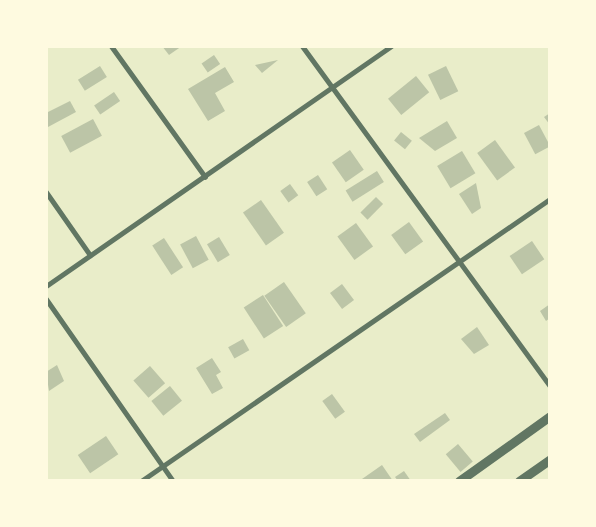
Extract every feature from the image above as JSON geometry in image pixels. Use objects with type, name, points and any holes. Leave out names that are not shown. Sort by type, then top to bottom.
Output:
[{"type":"street","points":[[111,46],[205,177]]},
{"type":"street","points":[[302,46],[330,89],[460,261],[550,386]]},
{"type":"street","points":[[46,286],[391,46]]},
{"type":"street","points":[[46,192],[90,255]]},
{"type":"street","points":[[141,481],[550,198]]},
{"type":"street","points":[[46,299],[174,481]]},
{"type":"street","points":[[459,481],[550,416]]},
{"type":"street","points":[[519,481],[550,459]]},
{"type":"building","points":[[162,46],[182,46],[169,55]]},
{"type":"building","points":[[214,55],[220,64],[208,73],[202,63]]},
{"type":"building","points":[[278,60],[262,73],[255,65]]},
{"type":"building","points":[[100,66],[107,77],[85,91],[78,80]]},
{"type":"building","points":[[446,66],[458,91],[440,100],[428,75]]},
{"type":"building","points":[[225,67],[234,82],[215,93],[225,111],[208,121],[188,89]]},
{"type":"building","points":[[416,76],[429,92],[401,115],[388,99]]},
{"type":"building","points":[[114,92],[120,101],[100,115],[94,105]]},
{"type":"building","points":[[70,101],[76,112],[48,127],[46,113]]},
{"type":"building","points":[[550,113],[550,125],[544,117]]},
{"type":"building","points":[[93,119],[102,136],[70,153],[61,136]]},
{"type":"building","points":[[447,121],[457,138],[435,151],[419,138]]},
{"type":"building","points":[[539,125],[550,146],[535,154],[524,133]]},
{"type":"building","points":[[401,132],[412,141],[405,149],[394,141]]},
{"type":"building","points":[[495,140],[515,168],[497,180],[477,153]]},
{"type":"building","points":[[350,150],[364,170],[346,182],[332,163]]},
{"type":"building","points":[[462,151],[475,173],[451,188],[437,166]]},
{"type":"building","points":[[377,171],[384,182],[353,202],[346,191]]},
{"type":"building","points":[[318,175],[327,189],[316,196],[307,182]]},
{"type":"building","points":[[476,183],[481,208],[472,214],[459,194]]},
{"type":"building","points":[[290,184],[298,195],[289,202],[280,191]]},
{"type":"building","points":[[376,197],[383,204],[368,220],[360,213]]},
{"type":"building","points":[[261,200],[284,233],[266,245],[243,213]]},
{"type":"building","points":[[409,222],[423,241],[405,254],[391,235]]},
{"type":"building","points":[[356,223],[373,246],[354,260],[337,237]]},
{"type":"building","points":[[196,236],[209,260],[193,268],[180,244]]},
{"type":"building","points":[[219,237],[230,255],[218,262],[207,244]]},
{"type":"building","points":[[164,238],[183,267],[171,275],[152,246]]},
{"type":"building","points":[[532,241],[544,259],[522,274],[510,256]]},
{"type":"building","points":[[284,282],[306,313],[286,327],[264,296]]},
{"type":"building","points":[[342,284],[354,300],[342,309],[330,293]]},
{"type":"building","points":[[263,295],[283,326],[264,339],[244,308]]},
{"type":"building","points":[[550,304],[550,318],[546,321],[540,311]]},
{"type":"building","points":[[477,327],[489,345],[474,354],[461,339]]},
{"type":"building","points":[[243,339],[249,350],[234,359],[228,347]]},
{"type":"building","points":[[212,358],[221,372],[216,375],[223,388],[212,394],[196,368]]},
{"type":"building","points":[[57,365],[64,381],[49,391],[46,372]]},
{"type":"building","points":[[150,366],[165,383],[148,398],[133,380]]},
{"type":"building","points":[[170,386],[182,401],[163,416],[151,401]]},
{"type":"building","points":[[332,394],[345,412],[335,419],[322,401]]},
{"type":"building","points":[[445,413],[450,420],[420,442],[414,434]]},
{"type":"building","points":[[106,436],[118,454],[90,473],[78,455]]},
{"type":"building","points":[[458,444],[473,462],[461,472],[446,454]]},
{"type":"building","points":[[382,465],[393,481],[363,481],[362,479]]},
{"type":"building","points":[[404,471],[411,481],[398,481],[395,477]]}]
